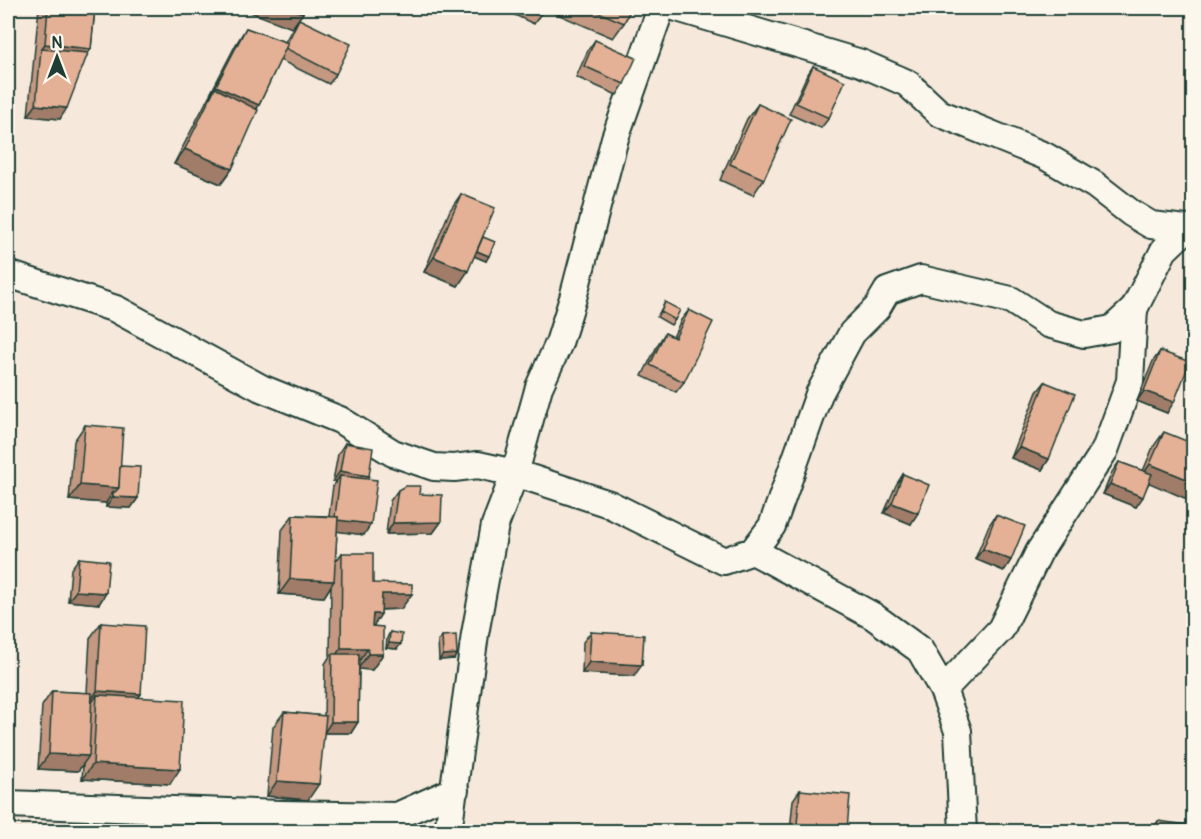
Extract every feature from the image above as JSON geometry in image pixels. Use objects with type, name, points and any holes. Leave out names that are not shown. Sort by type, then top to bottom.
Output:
[{"type":"street","points":[[448,831],[475,634],[495,525],[515,473],[539,387],[559,343],[615,138],[660,8]]},
{"type":"street","points":[[677,8],[861,63],[907,83],[939,112],[1045,156],[1095,185],[1131,213],[1151,225],[1190,228]]},
{"type":"street","points":[[8,274],[117,309],[261,388],[340,420],[393,453],[434,467],[454,468],[478,465],[515,473],[609,504],[724,561],[753,551],[772,526],[819,394],[852,333],[877,308],[887,291],[921,279],[1011,300],[1048,324],[1084,334],[1112,329],[1134,309],[1164,250],[1190,228]]},
{"type":"street","points":[[944,690],[1001,629],[1039,552],[1105,450],[1130,381],[1134,309]]},
{"type":"street","points":[[753,551],[873,616],[920,650],[944,690],[958,731],[963,831]]},
{"type":"street","points":[[8,804],[397,816],[455,790]]},
{"type":"building","points":[[48,8],[95,8],[91,49],[45,44]]},
{"type":"building","points":[[289,8],[304,8],[303,13]]},
{"type":"building","points":[[529,8],[544,8],[541,13]]},
{"type":"building","points":[[589,8],[631,8],[624,23]]},
{"type":"building","points":[[299,19],[351,44],[336,74],[285,48]]},
{"type":"building","points":[[246,28],[288,43],[259,105],[216,86]]},
{"type":"building","points":[[595,40],[636,58],[624,84],[584,66]]},
{"type":"building","points":[[41,49],[88,53],[67,108],[36,105]]},
{"type":"building","points":[[813,66],[845,81],[829,118],[796,103]]},
{"type":"building","points":[[215,88],[258,110],[232,169],[185,149]]},
{"type":"building","points":[[758,104],[791,119],[764,179],[730,164]]},
{"type":"building","points":[[461,194],[495,208],[468,271],[434,257]]},
{"type":"building","points":[[483,237],[495,242],[489,256],[477,251]]},
{"type":"building","points":[[665,302],[680,310],[675,320],[661,312]]},
{"type":"building","points":[[689,310],[713,322],[684,382],[650,365],[665,333],[675,338]]},
{"type":"building","points":[[1160,351],[1190,362],[1174,402],[1144,391]]},
{"type":"building","points":[[1045,382],[1075,394],[1049,459],[1019,447]]},
{"type":"building","points":[[85,425],[123,428],[119,488],[80,485]]},
{"type":"building","points":[[1164,432],[1194,444],[1194,482],[1150,464]]},
{"type":"building","points":[[345,443],[373,448],[369,476],[340,471]]},
{"type":"building","points":[[1119,462],[1152,474],[1143,497],[1110,484]]},
{"type":"building","points":[[120,466],[140,467],[138,498],[113,497],[113,492],[119,488]]},
{"type":"building","points":[[903,474],[929,485],[918,513],[892,503]]},
{"type":"building","points":[[340,476],[377,480],[371,524],[337,520],[338,517],[335,517]]},
{"type":"building","points":[[405,486],[420,486],[419,494],[442,495],[441,522],[393,523],[398,490]]},
{"type":"building","points":[[293,515],[338,517],[334,581],[290,579]]},
{"type":"building","points":[[996,515],[1025,526],[1011,560],[983,549]]},
{"type":"building","points":[[342,553],[373,553],[373,583],[412,584],[412,594],[382,594],[381,614],[373,614],[372,626],[383,627],[383,654],[368,654],[368,648],[341,648]]},
{"type":"building","points":[[79,558],[109,561],[106,593],[76,591]]},
{"type":"building","points":[[101,623],[145,626],[141,694],[97,691]]},
{"type":"building","points":[[390,632],[402,634],[401,644],[389,643]]},
{"type":"building","points":[[591,632],[644,635],[642,665],[589,662]]},
{"type":"building","points":[[456,635],[457,654],[443,655],[442,636]]},
{"type":"building","points":[[332,654],[359,654],[358,722],[331,722]]},
{"type":"building","points":[[52,691],[92,693],[89,756],[49,754]]},
{"type":"building","points":[[97,695],[184,700],[180,769],[93,764]]},
{"type":"building","points":[[284,712],[326,716],[319,784],[277,781]]},
{"type":"building","points":[[800,790],[850,795],[847,829],[797,824]]},
{"type":"building","points":[[1158,821],[1194,826],[1194,831],[1156,831]]},
{"type":"building","points":[[1033,824],[1081,829],[1081,831],[1032,831]]}]
